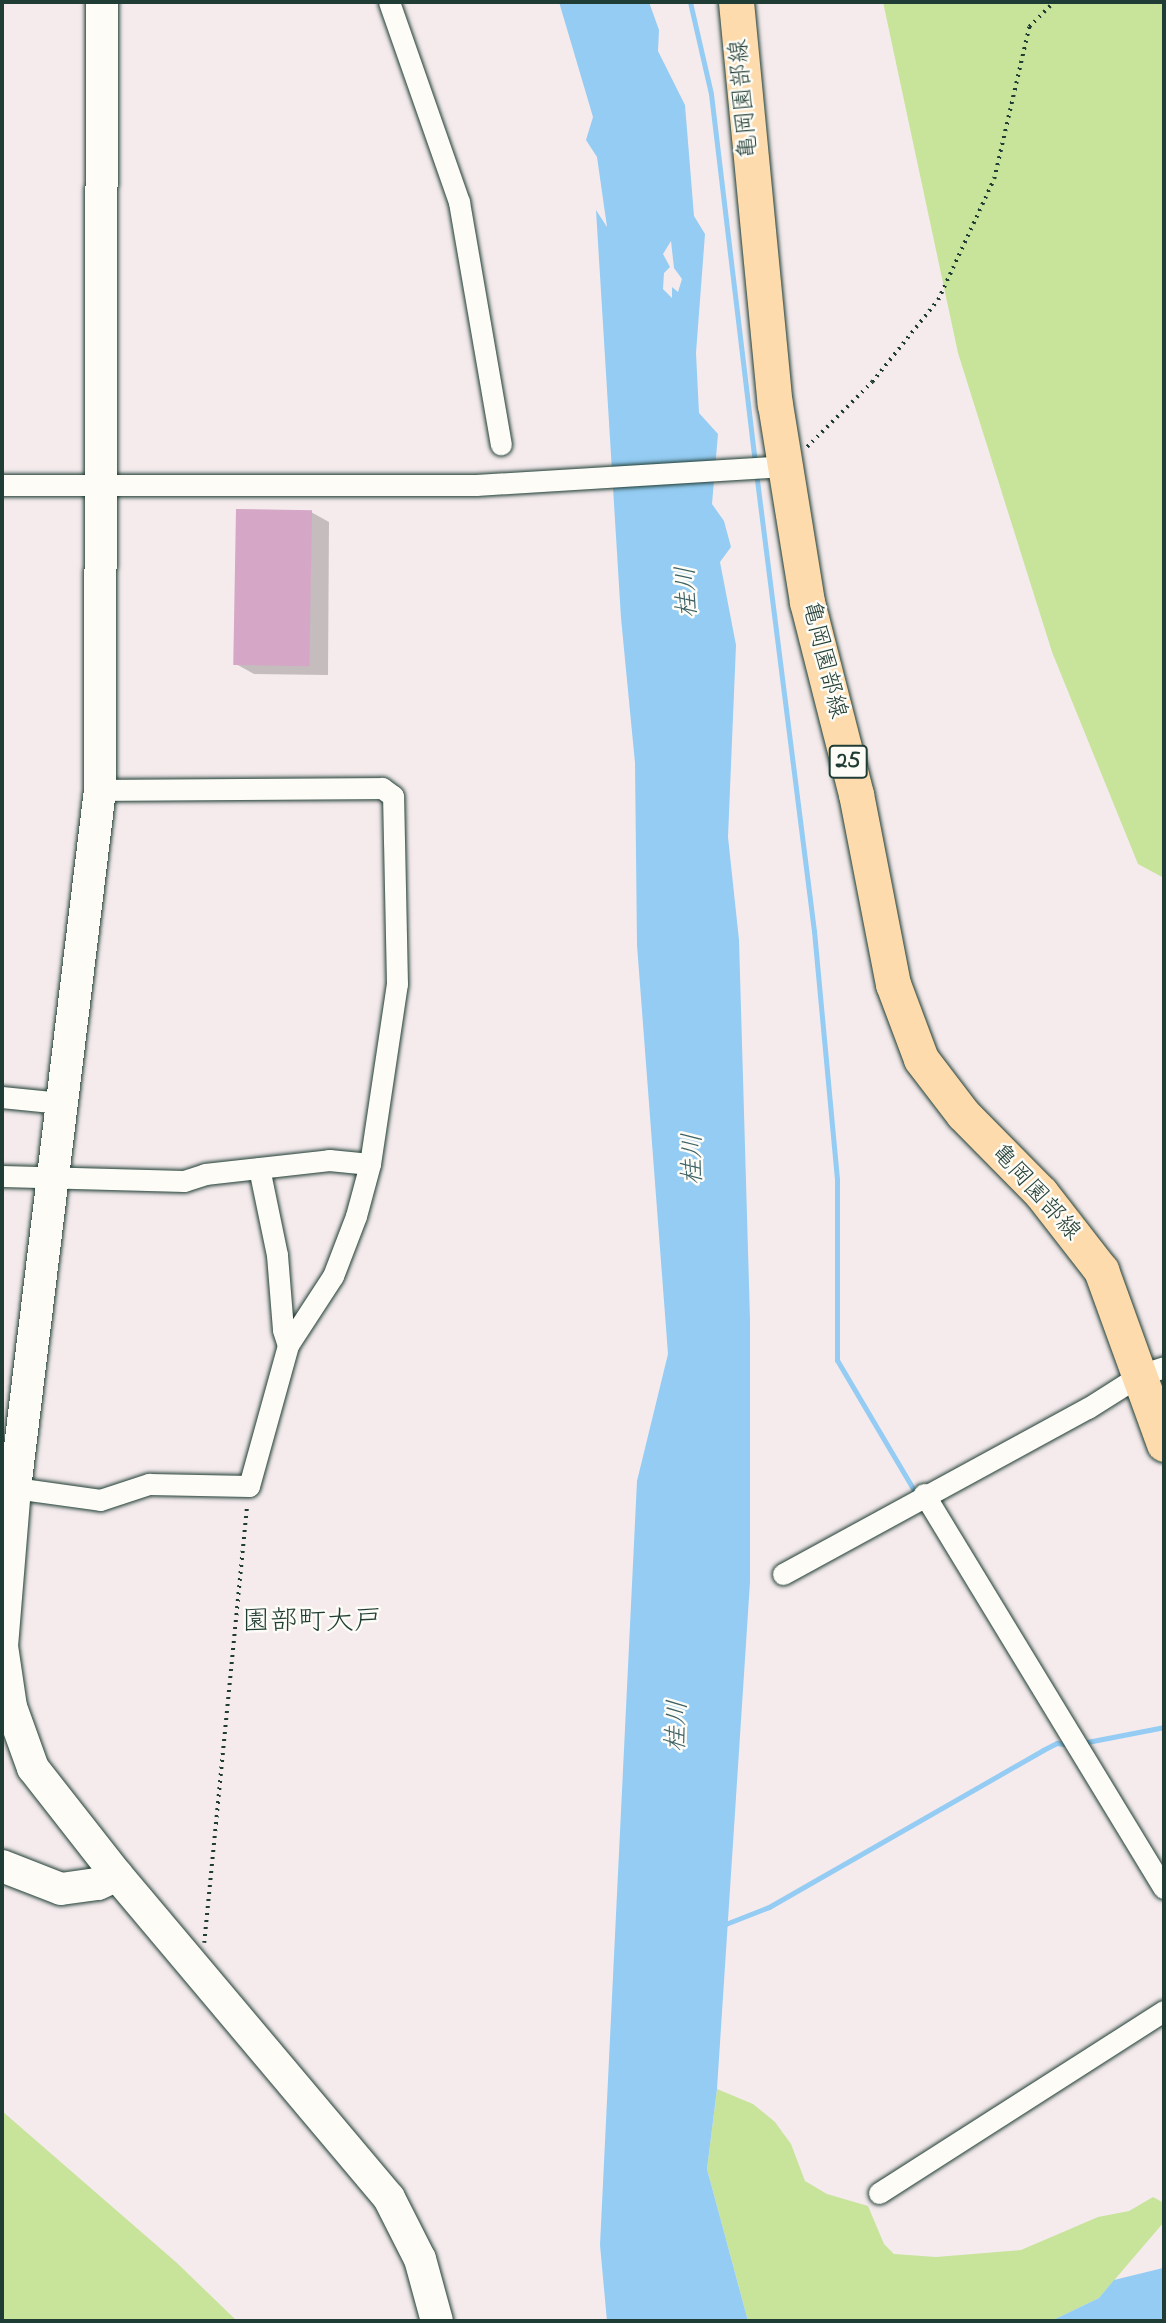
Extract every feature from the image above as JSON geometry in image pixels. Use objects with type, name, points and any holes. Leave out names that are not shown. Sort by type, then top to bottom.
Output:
[{"type":"main road","name":"亀岡園部線","points":[[736,2],[765,330],[783,466],[807,603],[856,794],[893,984],[921,1059],[963,1114],[1041,1193],[1101,1270],[1152,1371],[1164,1444]]},
{"type":"street","points":[[102,2],[100,790],[15,1488],[2,1646],[12,1707],[33,1768],[117,1875],[389,2198],[420,2259],[437,2321]]},
{"type":"street","points":[[389,2],[459,202],[500,444]]},
{"type":"street","points":[[2,485],[476,485],[783,466]]},
{"type":"street","points":[[15,1488],[100,1500],[149,1484],[248,1486],[288,1345],[333,1276],[370,1164],[397,984],[393,796],[382,789],[100,790]]},
{"type":"street","points":[[2,1097],[61,1103]]},
{"type":"street","points":[[2,1176],[52,1175],[184,1181],[330,1160],[370,1164]]},
{"type":"street","points":[[260,1168],[277,1255],[283,1330],[288,1345]]},
{"type":"street","points":[[783,1574],[924,1494],[1088,1408],[1152,1371]]},
{"type":"street","points":[[924,1494],[1164,1888]]},
{"type":"street","points":[[2,1866],[61,1889],[98,1884],[117,1875]]},
{"type":"street","points":[[879,2193],[1164,2011]]},
{"type":"path","points":[[783,466],[872,382],[938,300],[994,179],[1029,27],[1054,2]]},
{"type":"path","points":[[192,1963],[207,1938],[248,1486]]},
{"type":"green space","points":[[883,2],[1164,2],[1164,878],[1138,864],[1052,652],[958,353]]},
{"type":"green space","points":[[717,2089],[753,2104],[775,2122],[791,2144],[805,2181],[827,2194],[868,2206],[884,2244],[894,2254],[936,2257],[1021,2250],[1098,2217],[1129,2211],[1153,2197],[1164,2203],[1164,2222],[1099,2298],[1051,2321],[748,2321],[707,2169]]},
{"type":"green space","points":[[2,2111],[177,2263],[237,2321],[2,2321]]},
{"type":"water","name":"桂川","points":[[559,2],[649,2],[659,30],[658,51],[685,105],[694,216],[705,234],[696,353],[699,413],[718,434],[712,504],[724,521],[731,547],[720,562],[736,645],[728,837],[739,940],[750,1319],[750,1582],[717,2089],[707,2169],[748,2321],[607,2321],[600,2245],[637,1481],[668,1354],[637,945],[635,763],[621,618],[596,210],[607,227],[597,157],[586,140],[593,117]],"holes":[[[671,241],[674,268],[682,279],[678,292],[672,287],[672,298],[663,289],[664,273],[670,267],[663,254]]]},
{"type":"water","points":[[1164,2260],[1164,2321],[1051,2321],[1099,2298],[1114,2280],[1163,2268]]},
{"type":"building","points":[[236,509],[312,510],[309,666],[233,665]]},
{"type":"waterway","points":[[690,2],[711,94],[755,462]]},
{"type":"waterway","points":[[756,472],[814,931],[837,1180],[837,1360],[914,1490]]},
{"type":"waterway","points":[[1082,1743],[1164,1727]]},
{"type":"waterway","points":[[723,1925],[769,1907],[1043,1750],[1057,1743],[1069,1745]]},
{"type":"district","name":"園部町大戸","points":[[312,1623]]}]
